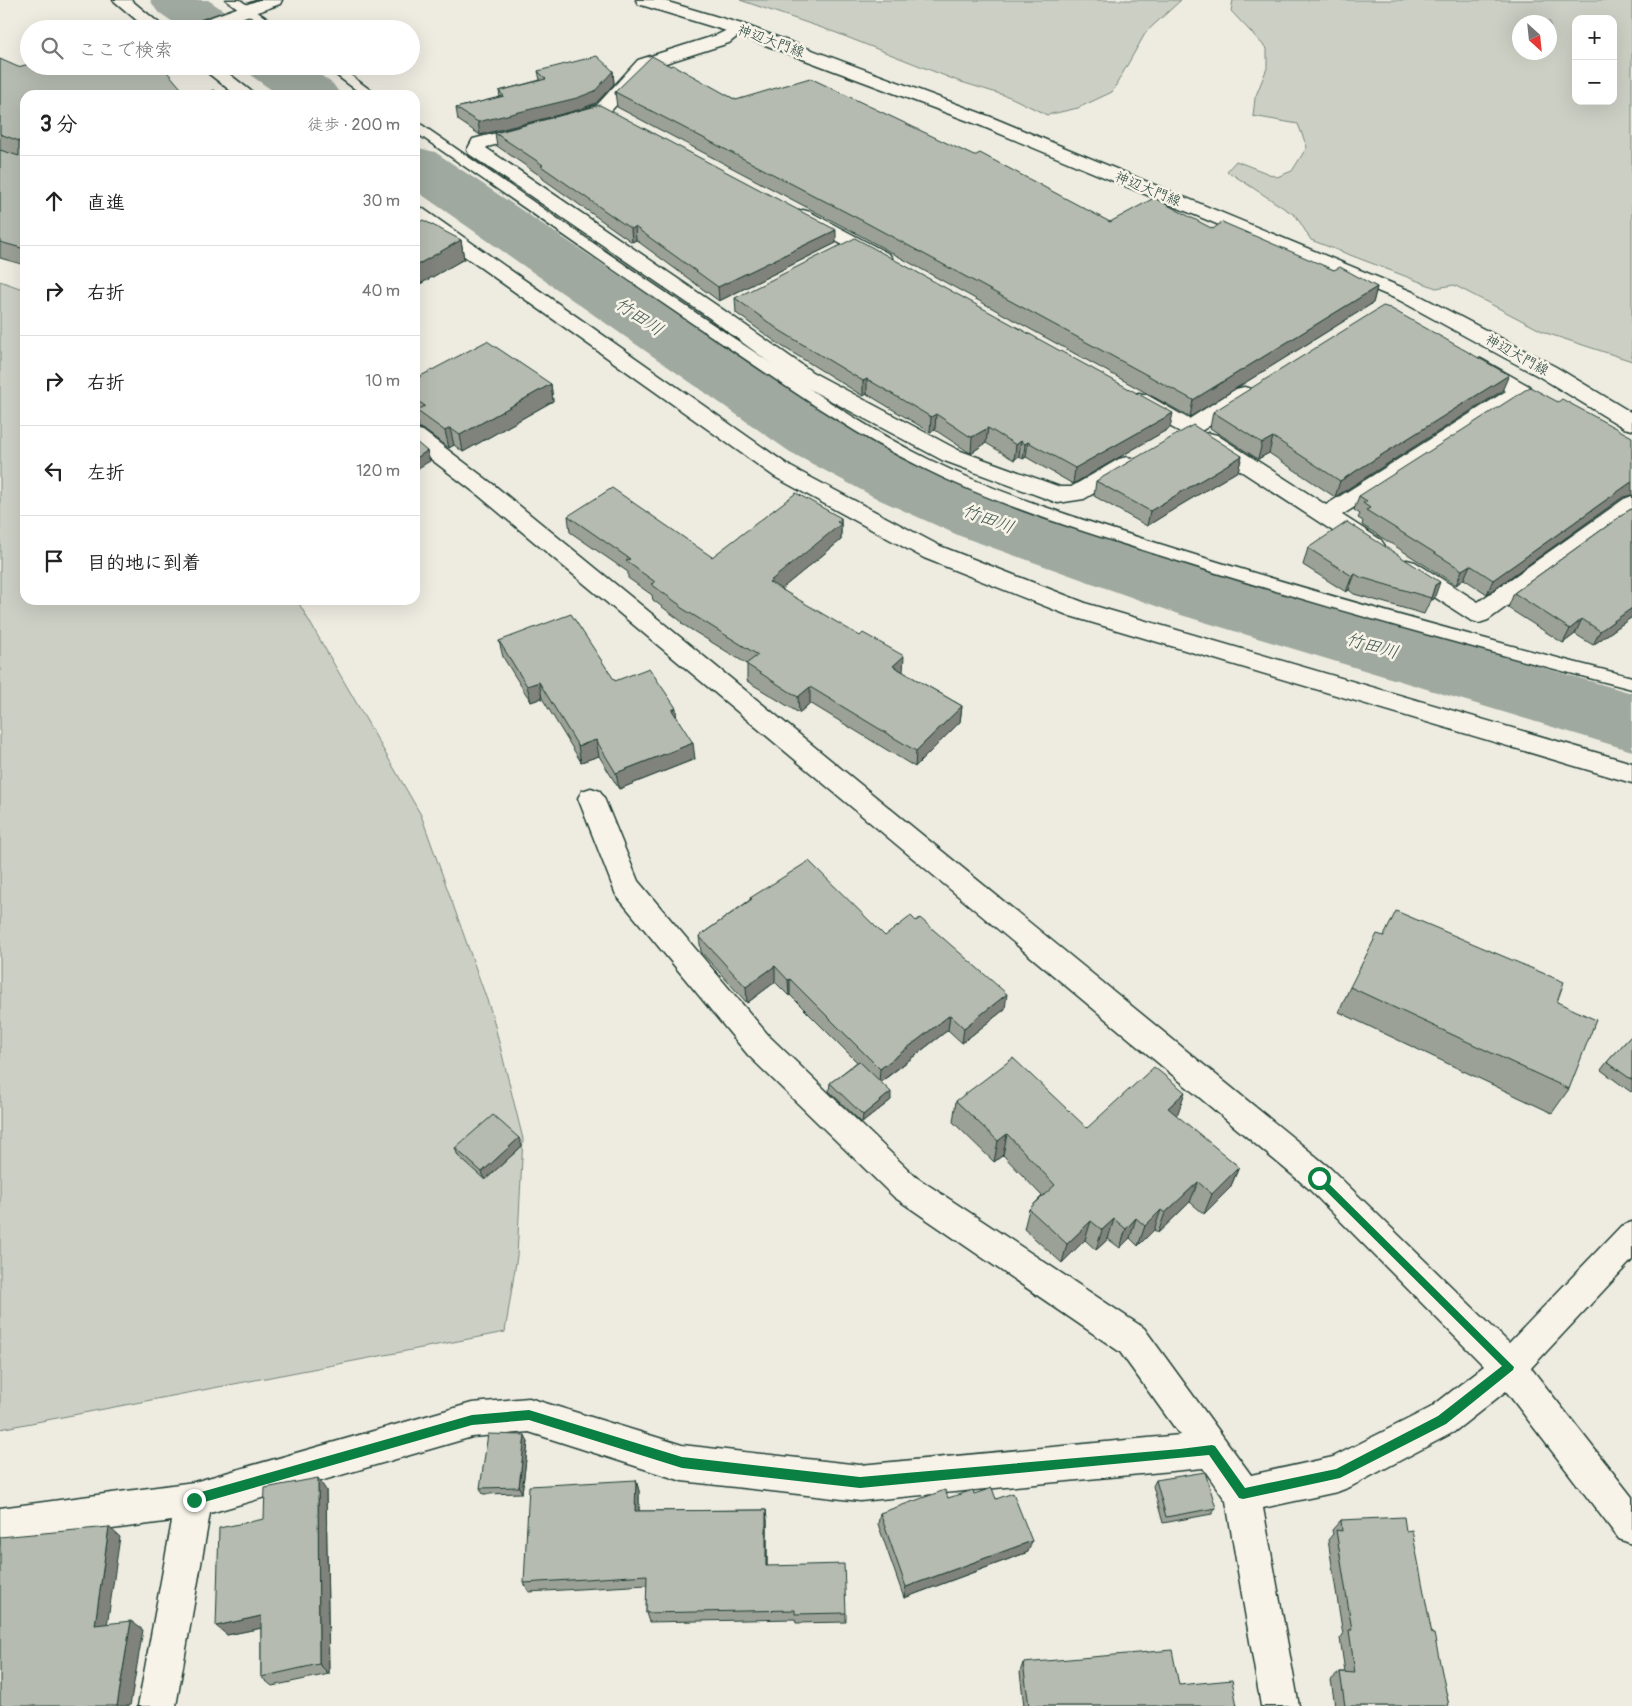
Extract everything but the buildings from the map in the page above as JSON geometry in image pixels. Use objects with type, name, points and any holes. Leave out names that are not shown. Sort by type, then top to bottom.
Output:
[{"type":"street","points":[[121,0],[147,20]]},
{"type":"street","points":[[213,20],[240,7],[274,0]]},
{"type":"street","name":"神辺大門線","points":[[644,0],[739,29],[986,121],[1406,296],[1548,372],[1632,423]]},
{"type":"street","points":[[739,29],[723,39],[644,64],[612,114],[585,116],[479,143],[476,150],[724,309],[804,377],[942,451],[1058,495],[1076,494],[1141,456]]},
{"type":"street","points":[[220,75],[240,90]]},
{"type":"street","points":[[786,206],[846,248],[898,267]]},
{"type":"street","points":[[420,216],[783,472],[932,552],[1079,610],[1632,773]]},
{"type":"street","points":[[1325,516],[1521,391],[1453,352]]},
{"type":"street","points":[[1182,432],[1257,386]]},
{"type":"street","points":[[1121,390],[1182,432],[1325,516],[1479,614],[1632,504]]},
{"type":"street","points":[[420,440],[501,502],[1319,1178],[1509,1367],[1632,1526]]},
{"type":"street","points":[[591,798],[626,887],[759,1046],[905,1187],[1132,1340],[1243,1494],[1280,1706]]},
{"type":"street","points":[[1243,1494],[1337,1474],[1442,1420],[1509,1367],[1632,1238]]},
{"type":"street","points":[[0,1526],[194,1500],[472,1420],[529,1415],[682,1463],[860,1483],[1212,1450]]},
{"type":"street","points":[[157,1706],[194,1500]]},
{"type":"lane","points":[[240,7],[261,20]]},
{"type":"lane","points":[[343,75],[364,90]]},
{"type":"lane","points":[[420,129],[688,315],[888,443],[949,474],[1066,520],[1232,572],[1502,650],[1632,683]]},
{"type":"shaded area","points":[[740,0],[1181,0],[1146,32],[1112,92],[1078,108],[1047,115],[1010,97],[958,81],[834,32]]},
{"type":"shaded area","points":[[1233,0],[1632,0],[1632,361],[1546,333],[1454,285],[1436,288],[1311,240],[1296,216],[1227,171],[1236,161],[1277,177],[1292,171],[1307,147],[1298,124],[1253,116],[1255,98],[1267,68],[1267,49],[1231,11]]},
{"type":"shaded area","points":[[0,281],[20,288],[20,605],[300,605],[421,815],[492,1014],[523,1139],[517,1256],[505,1332],[0,1429]]},
{"type":"waterway","name":"竹田川","points":[[175,0],[204,20]]},
{"type":"waterway","name":"竹田川","points":[[285,75],[307,90]]},
{"type":"waterway","name":"竹田川","points":[[420,167],[814,437],[904,484],[985,519],[1207,597],[1632,722]]},
{"type":"route","points":[[194,1500],[472,1420],[529,1415],[682,1463],[860,1483],[1212,1450],[1243,1494],[1337,1474],[1442,1420],[1509,1367],[1319,1178]]}]
